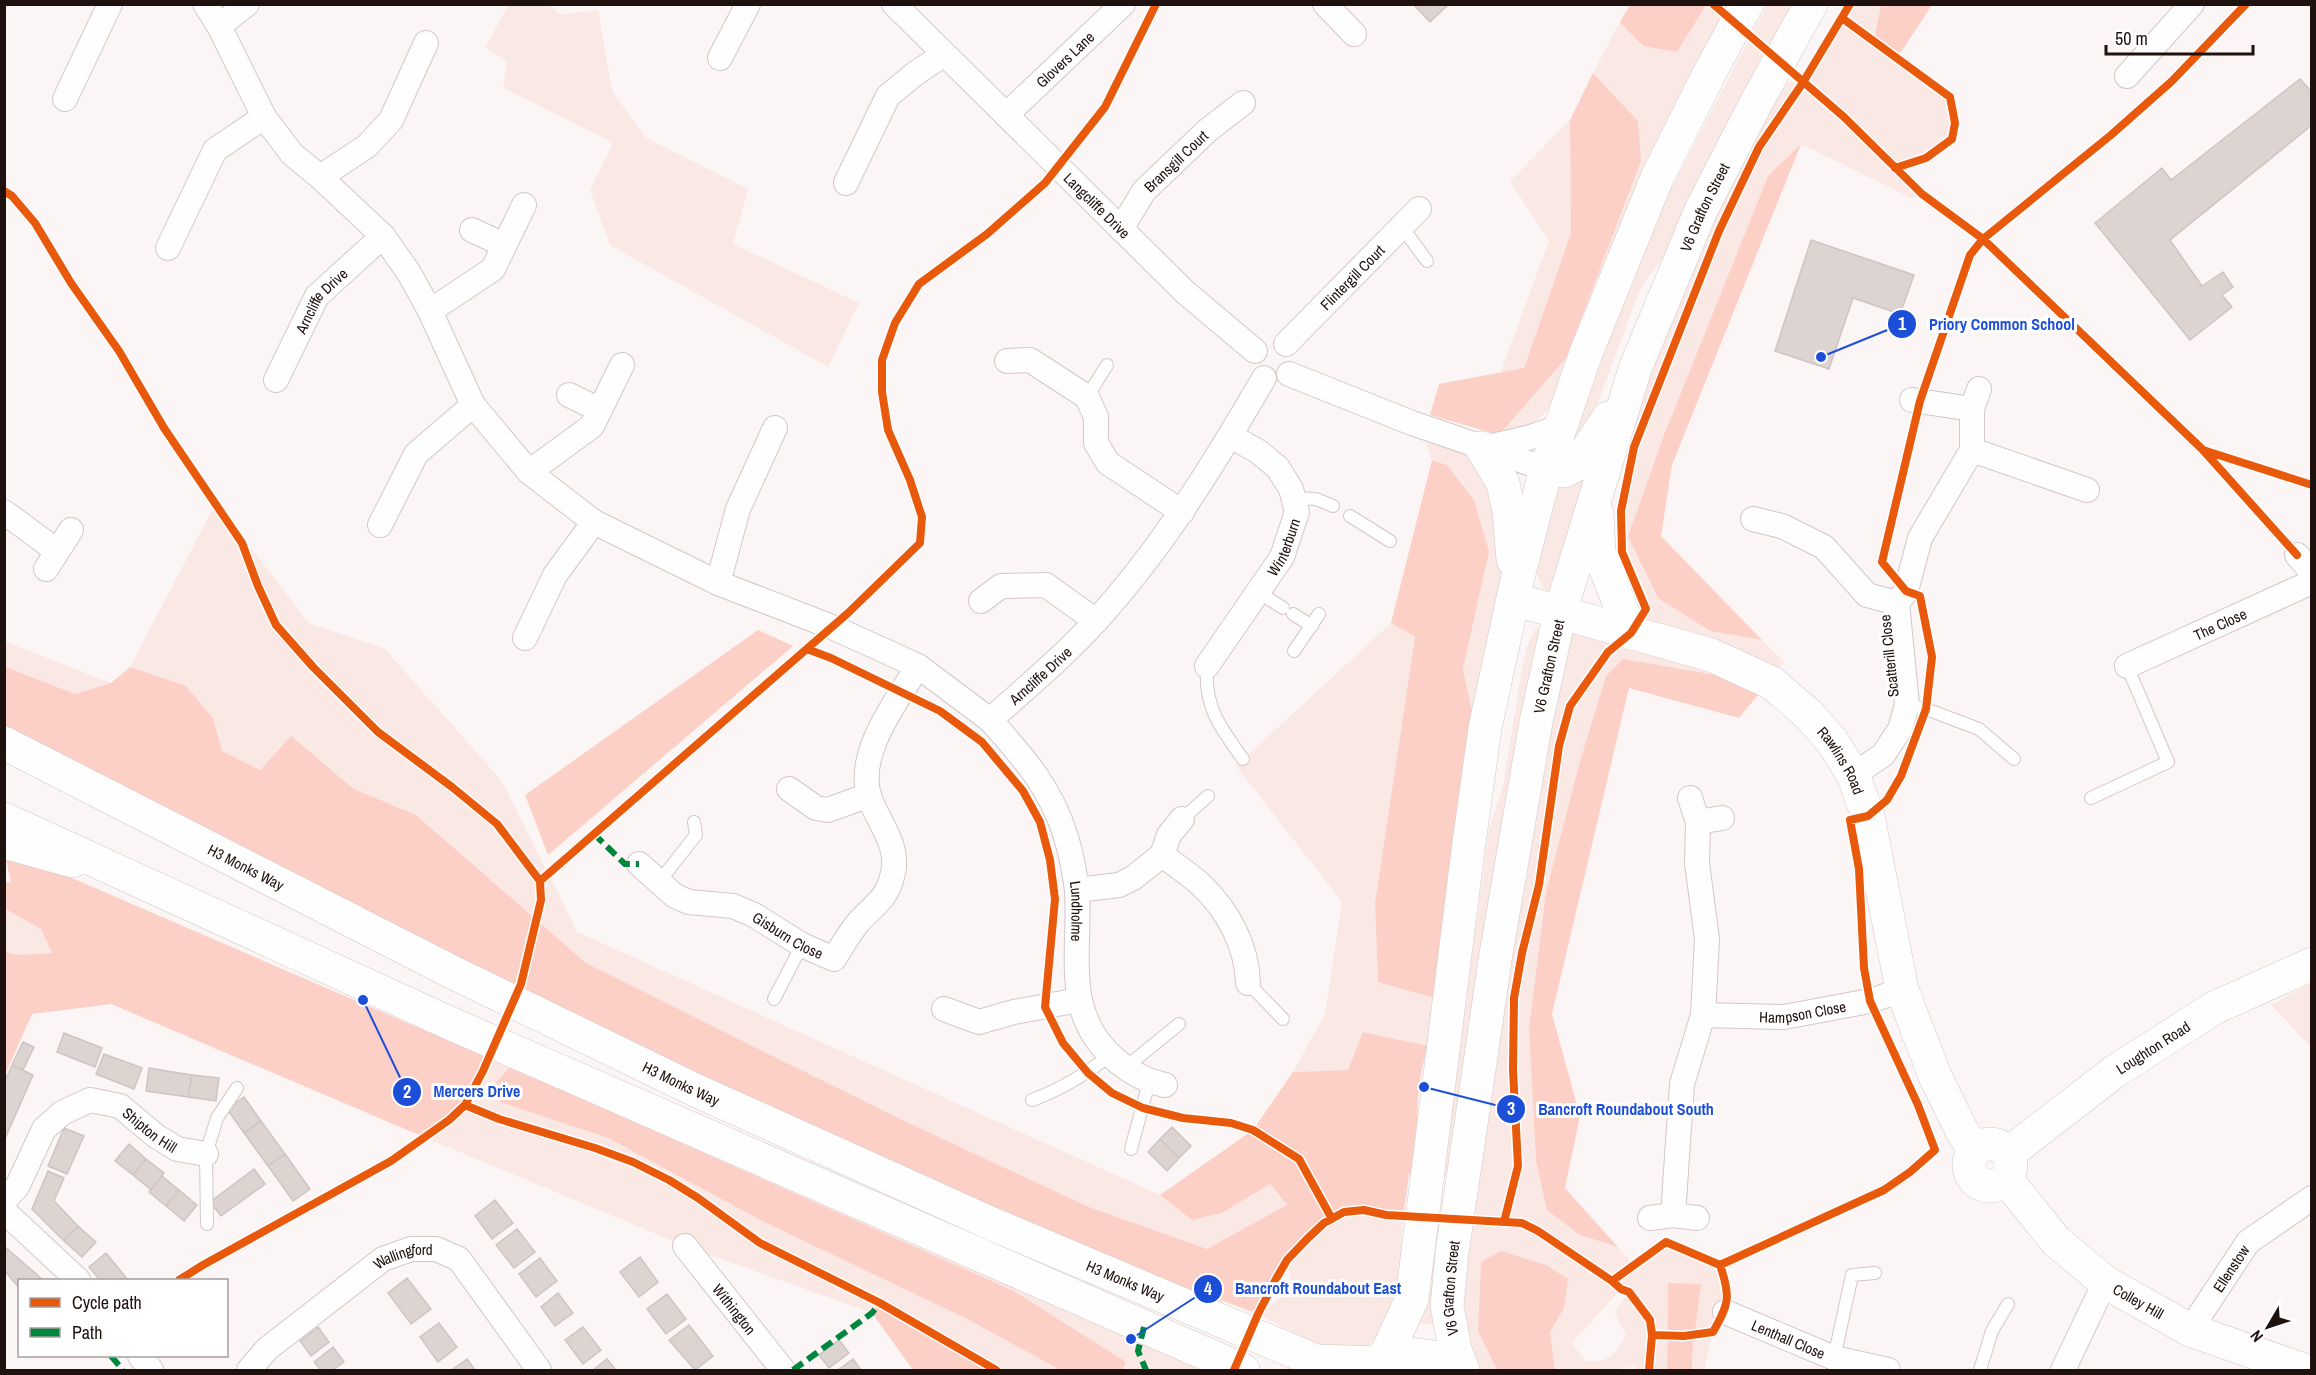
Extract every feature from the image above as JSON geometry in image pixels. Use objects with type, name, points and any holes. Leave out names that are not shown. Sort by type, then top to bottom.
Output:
[{"type":"street","points":[[65,99],[110,4]]},
{"type":"street","points":[[205,4],[219,26],[264,117],[292,154],[320,177],[382,236],[409,273],[430,311],[473,405],[529,472],[594,522],[718,583],[832,627],[918,666],[990,720]]},
{"type":"street","points":[[219,26],[247,4]]},
{"type":"street","points":[[720,58],[748,4]]},
{"type":"street","name":"Langcliffe Drive","points":[[894,4],[1185,292],[1255,351]]},
{"type":"street","name":"Glovers Lane","points":[[1006,115],[1124,4]]},
{"type":"street","points":[[1325,4],[1354,34]]},
{"type":"street","points":[[1378,1365],[1412,1299],[1485,728],[1514,594],[1546,469],[1586,353],[1658,178],[1708,74],[1747,4]]},
{"type":"street","name":"V6 Grafton Street","points":[[1461,1371],[1447,1306],[1452,1253],[1496,954],[1532,745],[1560,613],[1635,369],[1701,210],[1756,103],[1812,4]]},
{"type":"street","points":[[2127,76],[2192,4]]},
{"type":"street","points":[[320,177],[367,146],[391,120],[426,43]]},
{"type":"street","points":[[846,183],[888,96],[916,73],[944,55]]},
{"type":"street","name":"Bransgill Court","points":[[1121,230],[1144,191],[1208,130],[1243,103]]},
{"type":"street","points":[[168,248],[215,150],[264,117]]},
{"type":"street","points":[[430,311],[493,269],[524,205]]},
{"type":"street","name":"Flintergill Court","points":[[1286,344],[1419,210]]},
{"type":"street","points":[[472,230],[504,245]]},
{"type":"street","name":"Arncliffe Drive","points":[[276,380],[317,296],[382,236]]},
{"type":"street","points":[[1270,340],[1286,344],[1294,357],[1289,374],[1277,381],[1259,375],[1253,364],[1255,351],[1264,342],[1270,340]]},
{"type":"street","points":[[1007,361],[1030,360],[1087,397],[1096,417],[1096,443],[1107,463],[1182,512]]},
{"type":"street","points":[[529,472],[592,426],[622,365]]},
{"type":"street","points":[[1289,374],[1482,448],[1546,469],[1564,471],[1578,464],[1603,427],[1635,369]]},
{"type":"street","name":"Arncliffe Drive","points":[[990,720],[1044,673],[1096,621],[1146,561],[1182,512],[1231,436],[1264,378]]},
{"type":"street","points":[[568,395],[600,410]]},
{"type":"street","points":[[1912,400],[1976,399],[1972,450],[2087,490]]},
{"type":"street","points":[[380,525],[416,454],[473,405]]},
{"type":"street","points":[[1482,448],[1521,440],[1545,433],[1561,425]]},
{"type":"street","points":[[718,583],[738,509],[775,428]]},
{"type":"street","name":"Winterburn","points":[[1206,666],[1282,557],[1297,512],[1291,489],[1278,468],[1259,452],[1231,436]]},
{"type":"street","points":[[1482,448],[1503,483],[1509,511],[1514,594]]},
{"type":"street","name":"Scatterill Close","points":[[1853,775],[1883,755],[1900,729],[1907,705],[1897,603],[1906,591],[1920,538],[1972,450]]},
{"type":"street","points":[[1596,495],[1599,552],[1631,633]]},
{"type":"street","points":[[4,512],[51,560],[71,531]]},
{"type":"street","name":"Scatterill Close","points":[[1753,519],[1782,526],[1824,547],[1867,595],[1897,603]]},
{"type":"street","points":[[525,638],[555,575],[594,522]]},
{"type":"street","name":"The Close","points":[[2127,666],[2312,582]]},
{"type":"street","points":[[981,601],[1001,586],[1046,585],[1096,621]]},
{"type":"street","name":"Rawlins Road","points":[[1514,594],[1560,613],[1711,655],[1772,683],[1808,714],[1832,741],[1853,775],[1869,816],[1902,990],[1935,1076],[1964,1133],[1976,1149],[1969,1161],[1970,1174],[1980,1184],[1994,1186],[2007,1167]]},
{"type":"street","name":"Gisburn Close","points":[[639,864],[675,896],[689,903],[733,906],[754,915],[802,945],[834,959],[857,924],[879,904],[888,891],[894,871],[892,847],[869,795],[867,783],[869,761],[874,738],[918,666]]},
{"type":"street","name":"Lundholme","points":[[990,720],[1025,759],[1051,798],[1066,838],[1077,890],[1076,947],[1079,1000],[1090,1032],[1117,1062],[1157,1083]]},
{"type":"street","name":"H3 Monks Way","points":[[4,743],[533,1012],[695,1090],[990,1223],[1316,1361],[1378,1365],[1404,1354],[1425,1354],[1446,1361],[1461,1371]]},
{"type":"street","points":[[789,789],[816,808],[828,810],[869,795]]},
{"type":"street","points":[[1673,1215],[1682,1084],[1703,1015],[1707,939],[1697,863],[1698,822],[1690,798]]},
{"type":"street","points":[[1698,822],[1722,818]]},
{"type":"street","points":[[4,819],[445,1021],[1243,1371]]},
{"type":"street","points":[[1077,890],[1119,885],[1133,878],[1162,855],[1169,835],[1182,819]]},
{"type":"street","points":[[4,842],[129,876]]},
{"type":"street","points":[[1162,855],[1200,884],[1232,922],[1247,967],[1248,983]]},
{"type":"street","name":"Loughton Road","points":[[2007,1167],[2114,1072],[2214,1008],[2312,964]]},
{"type":"street","name":"Hampson Close","points":[[1703,1015],[1784,1017],[1870,1001],[1902,990]]},
{"type":"street","points":[[944,1009],[979,1022],[1014,1012],[1079,1000]]},
{"type":"street","name":"Shipton Hill","points":[[4,1201],[17,1187],[44,1129],[62,1113],[90,1100],[120,1106],[156,1136],[177,1149],[206,1154]]},
{"type":"street","name":"Colley Hill","points":[[2007,1167],[2056,1241],[2105,1282],[2190,1330],[2304,1371]]},
{"type":"street","name":"Ellenstow","points":[[2190,1330],[2248,1242],[2312,1198]]},
{"type":"street","points":[[4,1211],[76,1279]]},
{"type":"street","points":[[1650,1218],[1673,1215],[1698,1218]]},
{"type":"street","name":"Withington","points":[[685,1246],[783,1371]]},
{"type":"street","name":"Wallingford","points":[[249,1371],[267,1348],[383,1259],[411,1249],[436,1249],[459,1259],[539,1371]]},
{"type":"street","points":[[2063,1371],[2105,1282]]},
{"type":"street","name":"Lenthall Close","points":[[1725,1312],[1834,1358],[1888,1371]]},
{"type":"street","points":[[141,1357],[151,1371]]},
{"type":"lane","points":[[1402,227],[1427,261]]},
{"type":"lane","points":[[1087,397],[1107,365]]},
{"type":"lane","points":[[1294,498],[1316,499],[1333,506]]},
{"type":"lane","points":[[1350,516],[1389,541]]},
{"type":"lane","points":[[1258,592],[1312,626]]},
{"type":"lane","points":[[1294,651],[1319,614]]},
{"type":"lane","points":[[1206,666],[1205,687],[1215,715],[1243,759]]},
{"type":"lane","points":[[2091,798],[2168,762],[2127,666]]},
{"type":"lane","points":[[1907,705],[1926,709],[1979,729],[2014,759]]},
{"type":"lane","points":[[1182,819],[1208,796]]},
{"type":"lane","points":[[659,882],[696,835],[694,822]]},
{"type":"lane","points":[[774,999],[802,945]]},
{"type":"lane","points":[[1248,983],[1283,1019]]},
{"type":"lane","points":[[1032,1100],[1117,1062],[1179,1024]]},
{"type":"lane","points":[[1131,1149],[1157,1083]]},
{"type":"lane","points":[[207,1224],[206,1154],[216,1118],[237,1088]]},
{"type":"lane","points":[[1834,1358],[1852,1275],[1875,1274]]},
{"type":"lane","points":[[1980,1371],[1992,1331],[2008,1304]]},
{"type":"shaded area","points":[[509,5],[549,5],[561,15],[598,10],[612,91],[646,138],[748,189],[733,244],[859,303],[828,367],[610,245],[590,190],[613,143],[503,88],[507,61],[485,47]]},
{"type":"shaded area","points":[[1630,5],[1706,5],[1677,52],[1643,46],[1620,22]]},
{"type":"shaded area","points":[[1706,5],[1732,5],[1552,405],[1533,425],[1499,435],[1566,358],[1638,121],[1593,73],[1620,22],[1643,46],[1677,51]]},
{"type":"shaded area","points":[[1767,5],[1797,5],[1682,231],[1640,289],[1583,443],[1565,462],[1617,314],[1660,210]]},
{"type":"shaded area","points":[[1846,5],[1881,5],[1874,41],[1950,97],[1955,123],[1952,139],[1926,158],[1896,168],[1922,194],[1913,199],[1801,144],[1768,176],[1664,435],[1628,536],[1710,631],[1762,640],[1784,662],[1758,695],[1728,677],[1623,659],[1606,676],[1580,761],[1546,892],[1529,1029],[1536,1161],[1580,1235],[1618,1247],[1634,1265],[1666,1242],[1716,1268],[1725,1312],[1713,1332],[1704,1370],[1692,1370],[1692,1353],[1668,1283],[1667,1370],[1636,1370],[1636,1366],[1611,1370],[1555,1370],[1550,1332],[1564,1308],[1481,1262],[1478,1331],[1497,1370],[1463,1370],[1452,1253],[1560,613],[1631,633],[1646,610],[1622,565],[1617,544],[1617,506],[1631,446],[1635,369],[1756,103],[1791,81],[1834,110],[1802,84],[1842,18]],"holes":[[[1621,1289],[1629,1292],[1614,1312],[1626,1334],[1616,1352],[1600,1361],[1585,1361],[1572,1343]]]},
{"type":"shaded area","points":[[1881,5],[1932,5],[1897,58],[1874,41]]},
{"type":"shaded area","points":[[1593,73],[1638,121],[1641,161],[1566,358],[1499,435],[1430,415],[1439,384],[1524,368],[1571,233],[1570,120]]},
{"type":"shaded area","points":[[1570,120],[1571,233],[1524,368],[1500,374],[1549,241],[1510,181]]},
{"type":"shaded area","points":[[1801,144],[1672,465],[1661,536],[1762,640],[1710,631],[1658,598],[1628,536],[1664,435],[1768,176]]},
{"type":"shaded area","points":[[1425,440],[1469,456],[1488,479],[1503,546],[1498,604],[1472,711],[1463,669],[1489,552],[1447,465],[1432,460]]},
{"type":"shaded area","points":[[1432,460],[1447,465],[1474,500],[1489,552],[1463,669],[1472,711],[1437,999],[1378,982],[1375,903],[1415,637],[1391,623]]},
{"type":"shaded area","points":[[1592,469],[1556,592],[1545,591],[1537,576],[1536,567],[1558,484]]},
{"type":"shaded area","points":[[216,503],[310,624],[384,648],[501,780],[577,932],[1160,1195],[1192,1220],[1222,1213],[1270,1184],[1287,1206],[1207,1249],[1089,1207],[896,1117],[586,963],[416,815],[354,789],[291,736],[260,770],[222,751],[213,718],[186,686],[130,667]]},
{"type":"shaded area","points":[[1391,623],[1415,637],[1375,903],[1378,982],[1437,999],[1428,1046],[1364,1032],[1348,1070],[1293,1072],[1325,1014],[1342,902],[1236,766]]},
{"type":"shaded area","points":[[1544,623],[1455,1180],[1443,1177],[1489,829],[1503,786],[1523,662],[1534,631]]},
{"type":"shaded area","points":[[758,630],[793,646],[548,855],[525,795]]},
{"type":"shaded area","points":[[4,641],[111,683],[75,694],[5,666]]},
{"type":"shaded area","points":[[1623,659],[1728,677],[1758,695],[1739,718],[1629,688],[1552,1014],[1580,1116],[1565,1188],[1618,1247],[1580,1235],[1547,1210],[1536,1161],[1529,1029],[1546,892],[1580,761],[1606,676]]},
{"type":"shaded area","points":[[4,666],[75,694],[111,683],[130,667],[186,686],[213,718],[222,751],[260,770],[291,736],[354,789],[416,815],[586,963],[896,1117],[1089,1207],[1207,1249],[1287,1205],[1270,1184],[1222,1213],[1192,1220],[1160,1195],[1253,1130],[1293,1072],[1348,1070],[1363,1032],[1428,1046],[1418,1094],[1418,1177],[1409,1174],[1403,1220],[1378,1212],[1362,1210],[1344,1213],[1327,1221],[1298,1247],[1258,1314],[1221,1300],[1218,1306],[1095,1267],[5,743]]},
{"type":"shaded area","points":[[5,854],[65,875],[486,1057],[476,1090],[465,1105],[426,1138],[111,1004],[32,1014],[5,1075],[5,952],[18,955],[52,953],[41,929],[5,909],[5,881],[11,883]]},
{"type":"shaded area","points":[[4,909],[41,929],[52,953],[18,955],[5,952]]},
{"type":"shaded area","points":[[2311,983],[2311,1047],[2271,1005]]},
{"type":"shaded area","points":[[486,1057],[798,1176],[1144,1327],[1203,1370],[1122,1370],[1125,1362],[562,1090],[501,1102],[608,1138],[764,1222],[969,1320],[1060,1370],[996,1370],[880,1303],[872,1313],[685,1246],[426,1138],[449,1120],[476,1090]]},
{"type":"shaded area","points":[[509,1068],[1012,1290],[1126,1362],[1122,1370],[1060,1370],[969,1320],[764,1222],[608,1138],[500,1102],[493,1086]]},
{"type":"shaded area","points":[[1364,1210],[1403,1220],[1401,1243],[1408,1250],[1396,1304],[1376,1339],[1365,1349],[1320,1348],[1289,1335],[1291,1331],[1258,1314],[1292,1289],[1287,1260],[1313,1233],[1329,1220],[1350,1212]]},
{"type":"shaded area","points":[[1501,1251],[1546,1265],[1568,1279],[1564,1308],[1550,1332],[1555,1370],[1497,1370],[1478,1331],[1481,1262]]},
{"type":"shaded area","points":[[1432,1253],[1444,1255],[1442,1326],[1418,1323]]},
{"type":"shaded area","points":[[1668,1283],[1701,1284],[1692,1370],[1667,1370]]},
{"type":"shaded area","points":[[880,1303],[996,1370],[913,1370],[872,1313]]},
{"type":"building","points":[[1413,4],[1449,4],[1430,22]]},
{"type":"building","points":[[2300,79],[2312,92],[2312,125],[2170,240],[2202,286],[2223,272],[2233,287],[2222,295],[2232,307],[2190,340],[2095,223],[2162,168],[2171,180]]},
{"type":"building","points":[[1811,240],[1914,275],[1900,314],[1853,298],[1829,369],[1775,351]]},
{"type":"building","points":[[64,1033],[102,1048],[95,1067],[57,1052]]},
{"type":"building","points":[[23,1042],[34,1047],[23,1070],[12,1065]]},
{"type":"building","points":[[104,1054],[142,1068],[134,1089],[96,1074]]},
{"type":"building","points":[[12,1065],[33,1075],[4,1141],[4,1083]]},
{"type":"building","points":[[149,1068],[192,1075],[188,1097],[146,1091]]},
{"type":"building","points":[[192,1075],[219,1078],[216,1101],[188,1097]]},
{"type":"building","points":[[244,1097],[261,1121],[244,1133],[227,1109]]},
{"type":"building","points":[[261,1121],[285,1154],[268,1166],[244,1133]]},
{"type":"building","points":[[1172,1127],[1191,1146],[1179,1158],[1160,1139]]},
{"type":"building","points":[[64,1128],[84,1136],[67,1174],[48,1166]]},
{"type":"building","points":[[1160,1139],[1179,1158],[1167,1171],[1148,1152]]},
{"type":"building","points":[[129,1144],[146,1159],[133,1175],[115,1161]]},
{"type":"building","points":[[285,1154],[310,1189],[293,1201],[268,1166]]},
{"type":"building","points":[[146,1159],[164,1173],[151,1190],[133,1175]]},
{"type":"building","points":[[254,1169],[265,1184],[221,1216],[210,1202]]},
{"type":"building","points":[[48,1171],[64,1178],[54,1201],[78,1226],[64,1241],[32,1209]]},
{"type":"building","points":[[162,1176],[179,1190],[166,1206],[149,1192]]},
{"type":"building","points":[[179,1190],[197,1205],[184,1221],[166,1206]]},
{"type":"building","points":[[495,1200],[513,1223],[492,1239],[475,1216]]},
{"type":"building","points":[[78,1226],[96,1242],[82,1257],[64,1241]]},
{"type":"building","points":[[517,1229],[535,1252],[514,1268],[496,1245]]},
{"type":"building","points":[[4,1246],[42,1279],[18,1279],[18,1287],[4,1270]]},
{"type":"building","points":[[106,1253],[127,1279],[99,1279],[89,1267]]},
{"type":"building","points":[[640,1257],[658,1282],[639,1297],[620,1272]]},
{"type":"building","points":[[540,1258],[557,1281],[536,1297],[519,1274]]},
{"type":"building","points":[[407,1278],[431,1309],[411,1324],[388,1293]]},
{"type":"building","points":[[558,1293],[573,1313],[555,1326],[541,1307]]},
{"type":"building","points":[[667,1294],[686,1319],[666,1334],[647,1309]]},
{"type":"building","points":[[439,1323],[457,1347],[438,1362],[420,1337]]},
{"type":"building","points":[[689,1325],[713,1356],[695,1370],[669,1340]]},
{"type":"building","points":[[318,1327],[329,1342],[311,1356],[300,1341]]},
{"type":"building","points":[[583,1327],[601,1350],[583,1364],[565,1340]]},
{"type":"building","points":[[839,1340],[849,1353],[829,1368],[819,1355]]},
{"type":"building","points":[[333,1347],[344,1362],[333,1370],[321,1370],[314,1362]]},
{"type":"building","points":[[467,1359],[475,1370],[452,1370]]},
{"type":"building","points":[[607,1359],[616,1370],[593,1370]]},
{"type":"building","points":[[853,1359],[861,1370],[838,1370]]},
{"type":"marked path","points":[[594,834],[625,864],[639,864]]},
{"type":"marked path","points":[[793,1370],[872,1313],[880,1303]]},
{"type":"marked path","points":[[1144,1327],[1138,1351],[1146,1370]]},
{"type":"marked path","points":[[112,1357],[123,1370]]},
{"type":"cycle path","points":[[181,1279],[391,1161],[449,1120],[465,1105],[483,1071],[521,984],[541,900],[540,881],[848,613],[920,543],[922,517],[910,480],[888,430],[882,392],[882,360],[895,323],[919,284],[987,234],[1045,183],[1105,107],[1156,4]]},
{"type":"cycle path","points":[[1713,4],[1844,117],[1922,194],[1983,239],[2202,449],[2297,555]]},
{"type":"cycle path","points":[[1504,1222],[1518,1166],[1513,1070],[1514,998],[1522,953],[1539,885],[1559,746],[1570,706],[1608,652],[1631,633],[1646,609],[1622,552],[1621,511],[1634,447],[1719,231],[1759,147],[1802,84],[1850,4]]},
{"type":"cycle path","points":[[1612,1281],[1666,1242],[1720,1265],[1884,1190],[1910,1172],[1935,1150],[1918,1105],[1870,1001],[1864,968],[1859,869],[1850,820],[1868,816],[1887,800],[1901,776],[1926,709],[1932,657],[1920,596],[1906,591],[1882,562],[1920,401],[1970,255],[1983,239],[2111,135],[2172,81],[2246,4]]},
{"type":"cycle path","points":[[1842,18],[1950,97],[1955,123],[1952,139],[1926,158],[1895,168]]},
{"type":"cycle path","points":[[4,191],[12,196],[35,223],[71,283],[119,351],[164,428],[242,543],[276,625],[313,667],[378,732],[497,824],[540,881]]},
{"type":"cycle path","points":[[2203,450],[2312,485]]},
{"type":"cycle path","points":[[807,649],[831,658],[940,711],[982,742],[1023,791],[1040,822],[1050,860],[1055,899],[1045,1007],[1063,1043],[1088,1073],[1112,1093],[1143,1108],[1183,1118],[1231,1123],[1253,1130],[1299,1159],[1332,1219]]},
{"type":"cycle path","points":[[465,1105],[499,1119],[633,1162],[698,1198],[760,1243],[880,1303],[996,1370]]},
{"type":"cycle path","points":[[1234,1370],[1258,1314],[1287,1260],[1324,1223],[1344,1212],[1364,1210],[1386,1215],[1522,1223],[1538,1231],[1621,1289],[1629,1292],[1650,1320],[1652,1335],[1649,1370]]},
{"type":"cycle path","points":[[1652,1335],[1684,1336],[1713,1332],[1727,1300],[1726,1285],[1720,1265]]},
{"type":"place","name":"Priory Common School","points":[[1821,357]]},
{"type":"place","name":"Mercers Drive","points":[[363,1000]]},
{"type":"place","name":"Bancroft Roundabout South","points":[[1424,1087]]},
{"type":"place","name":"Bancroft Roundabout East","points":[[1131,1339]]}]
